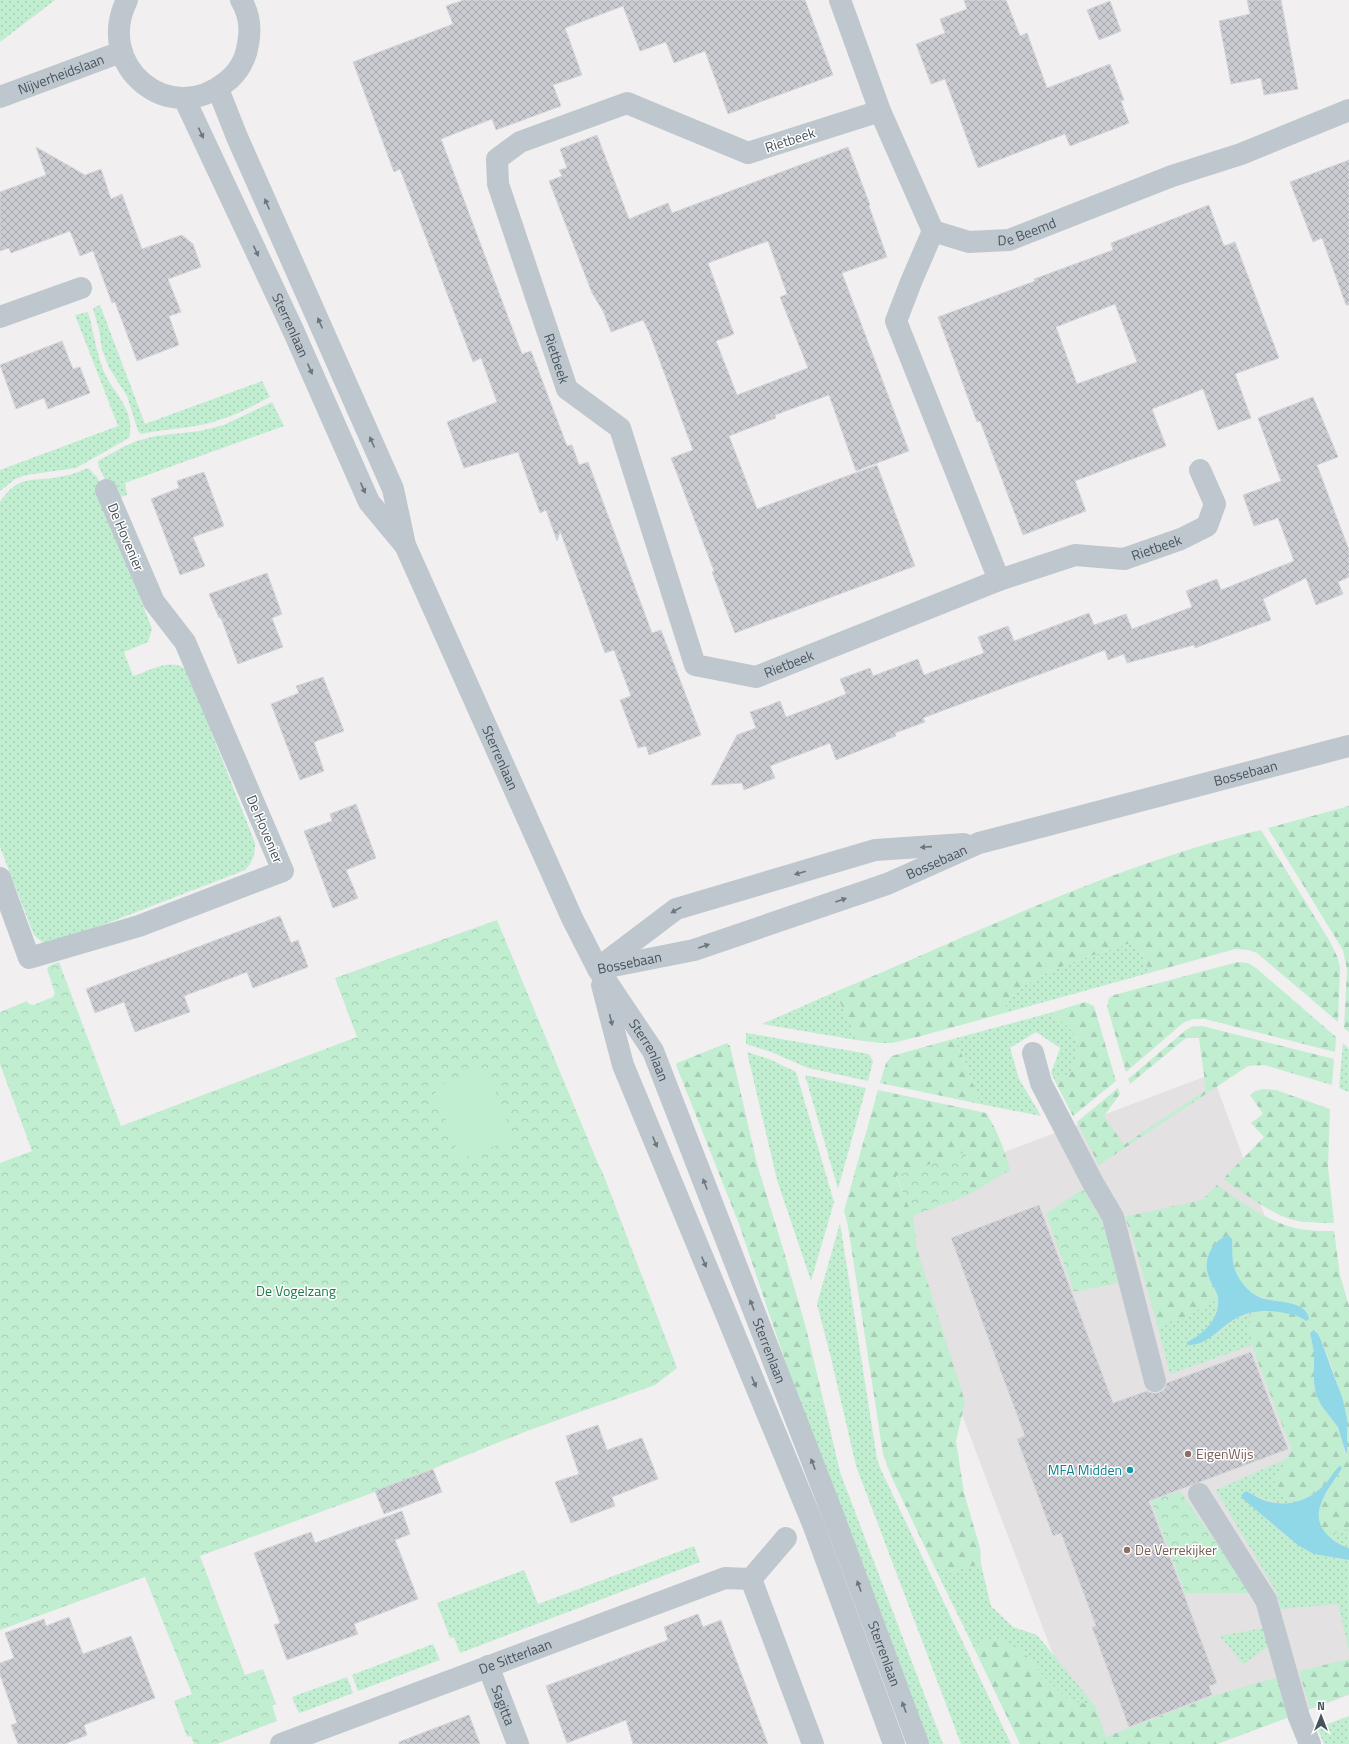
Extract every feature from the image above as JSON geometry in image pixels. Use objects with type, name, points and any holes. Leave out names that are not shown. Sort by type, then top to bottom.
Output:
[{"type":"street","points":[[127,0],[121,12],[118,32],[121,52],[128,67],[139,80],[152,90],[168,96],[184,98],[202,96],[218,89],[231,78],[241,65],[247,50],[250,34],[244,1]]},
{"type":"street","points":[[840,0],[880,111],[933,231],[896,322],[999,580]]},
{"type":"street","name":"Nijverheidslaan","points":[[0,97],[121,52]]},
{"type":"street","name":"Sterrenlaan","points":[[218,89],[237,137],[393,489],[405,545],[572,918],[598,969],[653,1051],[832,1515],[918,1744]]},
{"type":"street","name":"Sterrenlaan","points":[[184,98],[293,330],[369,502],[405,545]]},
{"type":"street","name":"Rietbeek","points":[[880,111],[748,153],[627,103],[520,142],[496,159],[498,184],[566,389],[620,428],[695,665],[756,677],[999,580],[1075,555],[1124,559],[1180,539],[1207,526],[1215,504],[1200,470]]},
{"type":"street","name":"De Beemd","points":[[933,231],[969,242],[1009,240],[1172,176],[1241,154],[1349,110]]},
{"type":"street","points":[[0,317],[81,288]]},
{"type":"street","name":"De Hovenier","points":[[0,878],[29,958],[139,926],[283,871],[185,642],[154,602],[106,490]]},
{"type":"street","name":"Bossebaan","points":[[598,969],[694,950],[887,884],[979,843],[1349,746]]},
{"type":"street","name":"Bossebaan","points":[[598,969],[676,909],[875,850],[979,843]]},
{"type":"street","name":"Sterrenlaan","points":[[598,969],[622,1065],[813,1524],[894,1744]]},
{"type":"street","points":[[1033,1053],[1041,1083],[1093,1183],[1113,1217],[1155,1381]]},
{"type":"street","points":[[1199,1494],[1266,1600],[1299,1717],[1310,1744]]},
{"type":"street","points":[[786,1538],[751,1579],[813,1744]]},
{"type":"street","name":"De Sitterlaan","points":[[281,1744],[725,1578],[751,1579]]},
{"type":"street","name":"Sagitta","points":[[488,1666],[518,1744]]},
{"type":"shaded area","points":[[1212,1074],[1349,1442],[1349,1695],[1217,1744],[1087,1744],[880,1199]]},
{"type":"green space","points":[[0,0],[55,0],[0,42]]},
{"type":"green space","points":[[100,305],[145,424],[262,381],[270,397],[228,417],[202,425],[141,434],[138,431],[127,396],[109,368],[102,349],[93,308]]},
{"type":"green space","points":[[88,312],[97,351],[105,374],[127,411],[130,420],[129,438],[76,468],[26,475],[15,479],[0,491],[0,470],[118,426],[75,315]]},
{"type":"green space","points":[[272,402],[284,426],[125,483],[127,495],[121,497],[117,487],[109,489],[99,467],[98,461],[137,441],[156,436],[200,431],[224,425]]},
{"type":"green space","points":[[88,468],[97,477],[103,491],[101,494],[152,629],[148,642],[124,652],[133,676],[160,666],[167,665],[180,666],[187,670],[255,843],[255,851],[252,861],[245,870],[56,943],[43,943],[34,935],[0,847],[0,502],[14,486],[21,482],[54,478],[76,473]]},
{"type":"green space","points":[[1349,806],[1349,1032],[1344,1028],[1347,970],[1343,950],[1268,828]]},
{"type":"green space","points":[[1261,830],[1329,940],[1337,956],[1340,967],[1338,1022],[1257,953],[1248,950],[1235,949],[1149,973],[1142,953],[1135,944],[1127,944],[1054,969],[1040,976],[1015,993],[1001,1014],[892,1043],[856,1040],[852,1027],[835,992],[992,924],[1098,881],[1151,862]]},
{"type":"green space","name":"De Vogelzang","points":[[497,920],[602,1171],[677,1368],[655,1385],[527,1431],[375,1492],[200,1556],[245,1675],[263,1669],[276,1704],[272,1705],[277,1721],[217,1744],[194,1744],[191,1736],[187,1737],[174,1701],[192,1694],[145,1577],[0,1630],[0,1163],[32,1151],[0,1064],[0,1012],[27,1001],[29,1004],[33,1005],[53,997],[55,993],[47,969],[49,966],[59,962],[121,1126],[357,1037],[335,978]]},
{"type":"green space","points":[[1127,944],[1135,944],[1142,953],[1149,973],[1001,1014],[1015,993],[1040,976],[1054,969]]},
{"type":"green space","points":[[1238,962],[1248,963],[1256,968],[1336,1037],[1335,1052],[1205,1019],[1193,1019],[1183,1023],[1126,1072],[1107,1006],[1109,998],[1114,995]]},
{"type":"green space","points":[[835,992],[852,1027],[856,1040],[762,1024]]},
{"type":"green space","points":[[1085,1002],[1094,1006],[1116,1081],[1073,1116],[1055,1081],[1070,1074],[1078,1053],[1078,1042],[1071,1030],[1050,1013]]},
{"type":"green space","points":[[1050,1013],[1071,1030],[1078,1042],[1078,1054],[1070,1074],[1055,1081],[1051,1073],[1060,1048],[1036,1032],[1010,1048],[1019,1079],[1041,1116],[980,1104],[964,1059],[953,1039]]},
{"type":"green space","points":[[1202,1026],[1334,1059],[1332,1085],[1264,1065],[1248,1066],[1099,1165],[1077,1122],[1118,1088],[1120,1094],[1104,1116],[1124,1145],[1206,1090],[1199,1038],[1186,1038],[1130,1084],[1128,1079],[1186,1030],[1191,1027]]},
{"type":"green space","points":[[746,1033],[869,1054],[873,1061],[868,1081],[808,1068],[771,1052],[746,1044]]},
{"type":"green space","points":[[953,1039],[964,1059],[980,1104],[880,1083],[886,1063],[892,1056]]},
{"type":"green space","points":[[727,1043],[730,1046],[757,1164],[806,1328],[823,1399],[799,1402],[739,1224],[676,1065],[677,1063]]},
{"type":"green space","points":[[1343,1043],[1349,1049],[1349,1092],[1339,1088]]},
{"type":"green space","points":[[747,1052],[769,1059],[796,1072],[834,1202],[811,1281],[777,1180]]},
{"type":"green space","points":[[486,1067],[514,1139],[460,1159],[434,1087]]},
{"type":"green space","points":[[805,1075],[866,1088],[838,1189]]},
{"type":"green space","points":[[1264,1089],[1276,1090],[1330,1109],[1328,1167],[1334,1223],[1303,1222],[1284,1217],[1257,1202],[1223,1179],[1264,1137],[1251,1123],[1263,1114],[1250,1095],[1255,1091]]},
{"type":"green space","points":[[878,1090],[986,1113],[1000,1140],[1010,1170],[970,1194],[966,1152],[896,1177],[913,1216],[917,1249],[965,1402],[956,1441],[964,1493],[980,1548],[981,1564],[952,1571],[934,1566],[892,1478],[883,1454],[848,1226],[844,1211]]},
{"type":"green space","points":[[966,1152],[970,1194],[913,1216],[896,1176]]},
{"type":"green space","points":[[1217,1185],[1264,1216],[1284,1225],[1305,1230],[1334,1231],[1340,1275],[1349,1306],[1349,1529],[1327,1535],[1321,1527],[1319,1518],[1322,1501],[1342,1468],[1338,1467],[1320,1489],[1297,1502],[1276,1492],[1274,1477],[1284,1467],[1286,1459],[1292,1450],[1254,1352],[1249,1330],[1251,1313],[1272,1311],[1288,1313],[1301,1317],[1305,1321],[1298,1306],[1266,1299],[1248,1290],[1241,1283],[1236,1274],[1232,1261],[1232,1239],[1229,1236],[1222,1238],[1215,1244],[1209,1254],[1207,1262],[1207,1268],[1215,1287],[1218,1301],[1212,1302],[1181,1319],[1158,1328],[1131,1231],[1124,1217],[1202,1200]],"holes":[[[1316,1331],[1329,1360],[1343,1405],[1347,1453],[1344,1453],[1343,1440],[1338,1427],[1321,1405],[1316,1394],[1314,1383],[1314,1352],[1310,1333]]]},
{"type":"green space","points":[[1083,1189],[1107,1230],[1118,1283],[1074,1292],[1046,1214]]},
{"type":"green space","points":[[840,1223],[877,1459],[1011,1744],[961,1744],[856,1466],[817,1304]]},
{"type":"green space","points":[[1218,1301],[1215,1314],[1208,1326],[1199,1335],[1187,1342],[1203,1341],[1219,1332],[1235,1319],[1251,1313],[1249,1330],[1252,1345],[1170,1374],[1158,1328],[1181,1319],[1212,1302]]},
{"type":"green space","points":[[823,1399],[840,1472],[943,1744],[928,1744],[799,1402]]},
{"type":"green space","points":[[1286,1459],[1284,1467],[1274,1477],[1276,1492],[1297,1502],[1275,1502],[1246,1491],[1242,1493],[1243,1499],[1299,1546],[1324,1556],[1349,1560],[1349,1650],[1338,1604],[1280,1609],[1277,1593],[1216,1490]]},
{"type":"green space","points":[[1180,1491],[1251,1593],[1185,1593],[1151,1501]]},
{"type":"green space","points":[[1349,1529],[1349,1548],[1327,1535]]},
{"type":"green space","points":[[694,1546],[700,1562],[460,1653],[454,1637],[450,1638],[437,1603],[524,1570],[538,1604]]},
{"type":"green space","points":[[981,1564],[991,1606],[1013,1627],[1037,1635],[1095,1706],[1068,1700],[1042,1675],[1022,1650],[988,1640],[974,1648],[934,1566],[952,1571]]},
{"type":"green space","points":[[1264,1628],[1268,1647],[1243,1664],[1220,1636]]},
{"type":"green space","points":[[1001,1638],[1022,1650],[1042,1675],[1068,1700],[1095,1706],[1106,1737],[1213,1696],[1278,1677],[1289,1717],[1217,1744],[1020,1744],[974,1648],[988,1640]]},
{"type":"green space","points":[[433,1644],[440,1660],[358,1691],[352,1675]]},
{"type":"green space","points":[[1349,1659],[1349,1694],[1310,1709],[1299,1671]]},
{"type":"green space","points":[[347,1677],[353,1693],[300,1713],[298,1711],[292,1697]]},
{"type":"green space","points":[[1349,1716],[1349,1744],[1324,1744],[1317,1728]]},
{"type":"water","points":[[1226,1236],[1229,1236],[1232,1239],[1235,1270],[1241,1282],[1248,1289],[1255,1295],[1265,1299],[1296,1305],[1307,1313],[1309,1319],[1306,1321],[1297,1316],[1280,1312],[1262,1311],[1251,1313],[1235,1319],[1201,1343],[1187,1345],[1187,1342],[1205,1330],[1214,1318],[1217,1311],[1218,1297],[1207,1271],[1207,1259],[1216,1243]]},
{"type":"water","points":[[1314,1330],[1321,1340],[1343,1400],[1347,1419],[1347,1453],[1338,1427],[1321,1405],[1316,1394],[1314,1383],[1314,1352],[1310,1333]]},
{"type":"water","points":[[1340,1466],[1342,1468],[1323,1499],[1319,1512],[1319,1519],[1324,1532],[1329,1537],[1335,1542],[1349,1548],[1349,1560],[1314,1554],[1299,1546],[1243,1499],[1241,1495],[1246,1491],[1263,1500],[1283,1504],[1299,1501],[1320,1489]]},
{"type":"building","points":[[464,0],[805,0],[833,75],[728,114],[705,51],[674,63],[666,42],[640,51],[623,6],[565,28],[582,75],[553,85],[561,106],[496,130],[492,119],[441,139],[522,354],[531,351],[567,446],[572,445],[579,465],[588,462],[652,633],[661,630],[701,735],[649,755],[646,746],[638,748],[620,700],[631,696],[614,650],[605,653],[560,531],[557,541],[546,510],[540,513],[518,452],[464,468],[447,422],[497,402],[481,358],[473,362],[400,169],[394,172],[353,62],[453,24],[446,6]]},
{"type":"building","points":[[964,0],[1006,0],[1020,36],[1027,33],[1047,88],[1110,64],[1124,100],[1121,101],[1129,123],[1070,146],[1065,134],[978,168],[945,79],[931,84],[916,44],[945,33],[940,19],[967,9]]},
{"type":"building","points":[[1247,0],[1281,0],[1298,89],[1264,95],[1261,78],[1231,84],[1219,21],[1250,14]]},
{"type":"building","points":[[1110,1],[1121,31],[1099,40],[1087,10]]},
{"type":"building","points":[[597,135],[629,219],[668,203],[672,213],[848,147],[870,205],[869,206],[887,257],[842,273],[909,451],[856,471],[829,395],[775,415],[776,418],[729,436],[757,509],[877,465],[915,566],[735,633],[712,572],[714,571],[671,458],[693,450],[649,332],[643,320],[611,332],[603,311],[592,293],[549,181],[562,176],[559,170],[567,168],[560,149]],"holes":[[[768,241],[787,294],[780,297],[808,368],[737,395],[716,341],[734,334],[708,263]]]},
{"type":"building","points":[[36,147],[85,175],[101,169],[111,199],[122,194],[142,249],[182,235],[193,244],[201,267],[168,279],[181,312],[169,316],[179,345],[137,361],[115,302],[112,303],[93,251],[80,256],[70,231],[11,253],[9,248],[0,251],[0,192],[46,175]]},
{"type":"building","points":[[1349,160],[1349,305],[1346,305],[1322,238],[1313,242],[1290,182]]},
{"type":"building","points":[[1209,205],[1224,246],[1235,242],[1279,358],[1235,374],[1251,418],[1218,430],[1203,389],[1152,409],[1166,446],[1075,481],[1086,511],[1023,535],[980,421],[977,422],[938,317],[1113,250],[1111,243]],"holes":[[[1115,304],[1137,362],[1077,384],[1056,327]]]},
{"type":"building","points":[[62,341],[73,369],[80,367],[90,393],[48,409],[44,398],[16,409],[0,365]]},
{"type":"building","points":[[1313,397],[1338,457],[1317,465],[1349,550],[1349,577],[1338,582],[1343,594],[1316,605],[1306,578],[1263,599],[1271,620],[1195,648],[1194,645],[1127,663],[1124,654],[1108,660],[1105,650],[923,718],[925,722],[895,733],[896,736],[836,760],[830,743],[770,766],[775,778],[744,790],[742,783],[711,785],[737,735],[756,728],[750,712],[780,701],[786,717],[816,706],[846,694],[840,679],[870,668],[873,676],[918,659],[924,675],[984,653],[978,637],[1008,626],[1014,641],[1089,613],[1094,625],[1126,614],[1132,629],[1192,607],[1186,591],[1217,579],[1221,590],[1294,561],[1278,518],[1254,526],[1243,495],[1281,481],[1258,418]]},
{"type":"building","points":[[204,472],[224,526],[193,537],[205,566],[180,575],[151,499],[179,488],[177,481]]},
{"type":"building","points":[[267,573],[282,614],[272,618],[283,647],[238,664],[221,618],[219,618],[209,594]]},
{"type":"building","points":[[323,677],[344,731],[314,742],[324,771],[300,780],[271,704],[299,693],[296,686]]},
{"type":"building","points":[[356,804],[376,858],[346,870],[358,898],[333,908],[304,831],[332,821],[330,814]]},
{"type":"building","points":[[280,916],[291,943],[298,940],[308,967],[253,988],[247,972],[184,996],[190,1012],[135,1032],[124,1002],[95,1013],[86,989]]},
{"type":"building","name":"MFA Midden","points":[[1039,1205],[1113,1403],[1147,1391],[1158,1393],[1164,1390],[1167,1383],[1251,1352],[1288,1449],[1149,1501],[1217,1683],[1209,1686],[1212,1695],[1129,1727],[1092,1627],[1096,1626],[1061,1533],[1053,1536],[1017,1439],[1025,1436],[951,1238]]},
{"type":"building","points":[[598,1425],[607,1450],[642,1438],[658,1479],[612,1497],[615,1506],[571,1523],[555,1482],[579,1474],[566,1436]]},
{"type":"building","points":[[433,1469],[442,1492],[384,1514],[375,1491]]},
{"type":"building","points":[[402,1511],[410,1534],[395,1540],[418,1599],[354,1624],[358,1634],[287,1660],[274,1625],[280,1623],[254,1553],[311,1532],[315,1543]]},
{"type":"building","points":[[698,1614],[703,1627],[721,1620],[768,1744],[633,1744],[626,1720],[567,1743],[546,1686],[668,1640],[664,1627]]},
{"type":"building","points":[[69,1617],[83,1654],[131,1636],[155,1698],[84,1725],[87,1735],[65,1744],[18,1744],[11,1725],[17,1723],[0,1675],[0,1663],[14,1658],[5,1633],[44,1619],[46,1626]]},
{"type":"building","points":[[469,1715],[480,1744],[399,1744],[399,1742]]},
{"type":"place","name":"EigenWijs","points":[[1188,1454]]},
{"type":"place","name":"MFA Midden","points":[[1130,1470]]},
{"type":"place","name":"De Verrekijker","points":[[1127,1550]]}]
